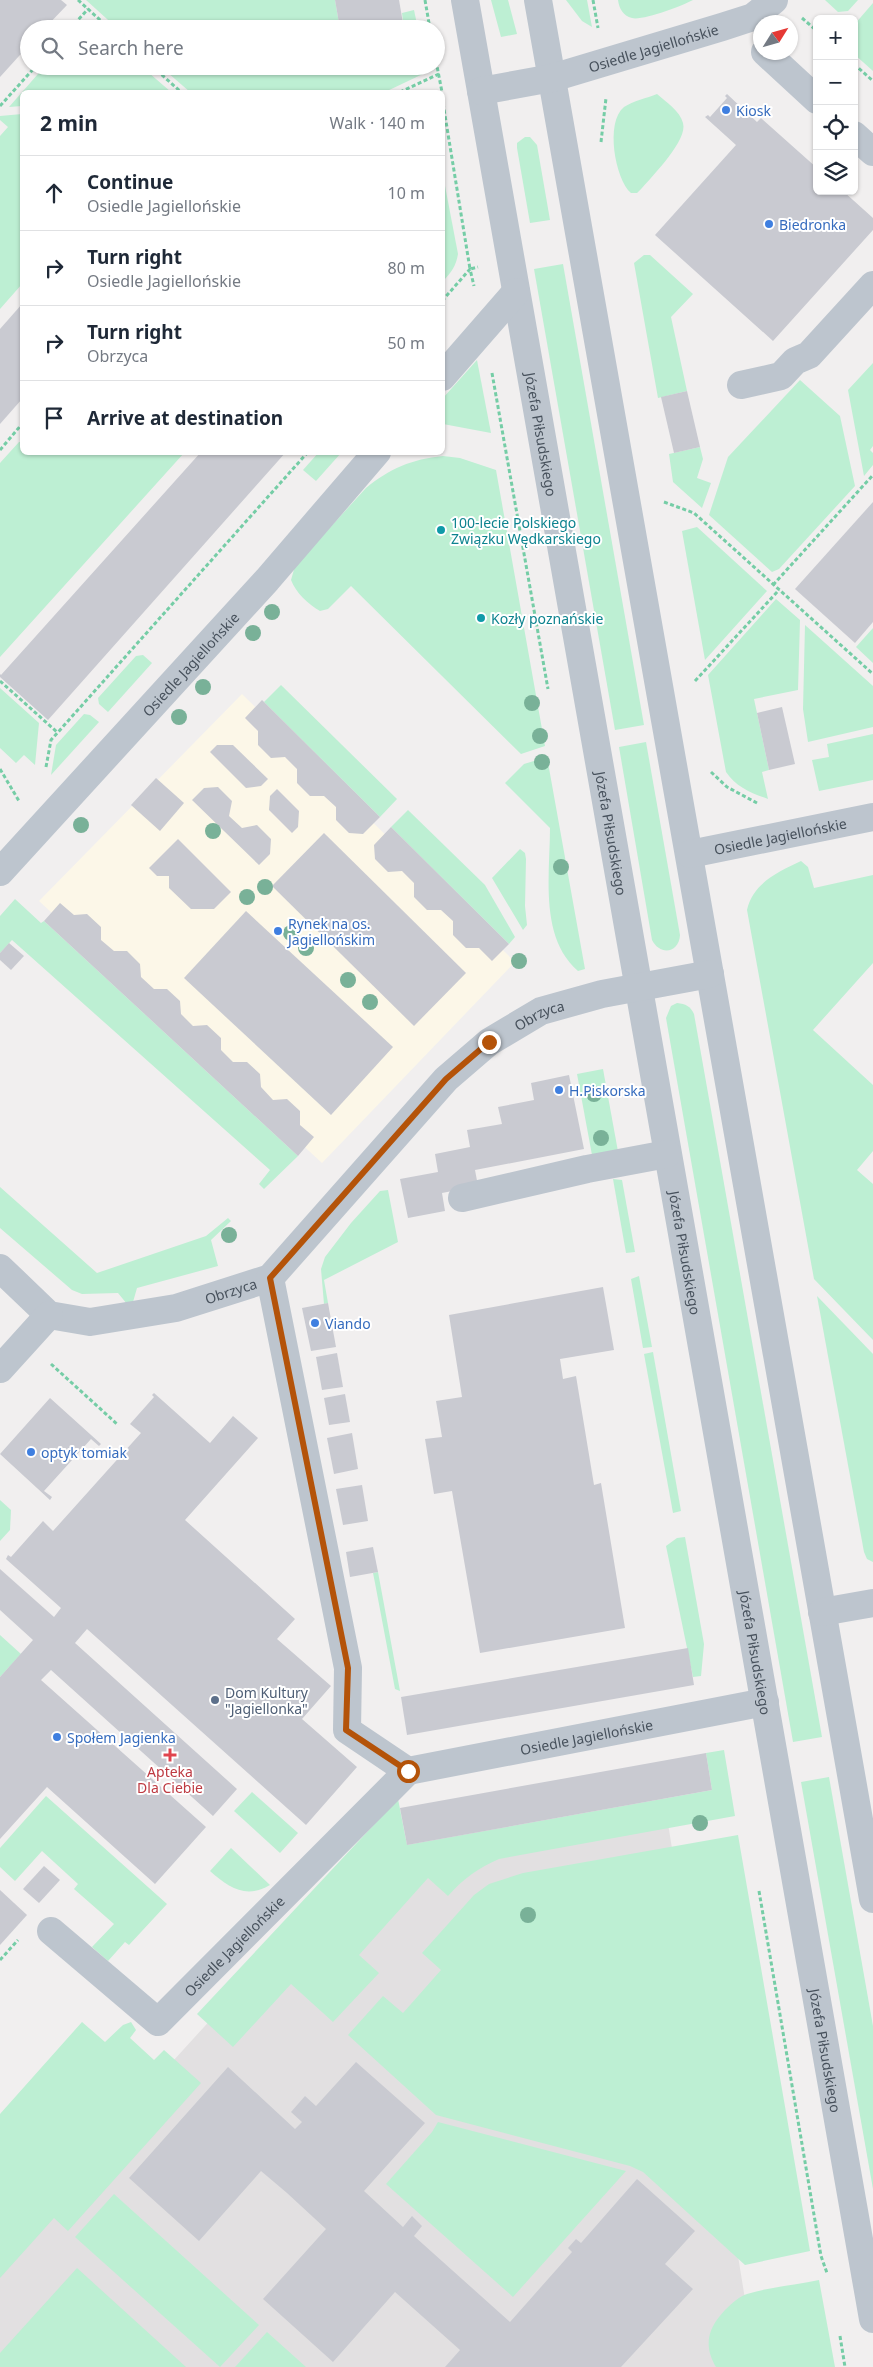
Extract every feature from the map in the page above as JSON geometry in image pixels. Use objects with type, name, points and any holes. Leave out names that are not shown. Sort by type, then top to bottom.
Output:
[{"type":"street","name":"Józefa Piłsudskiego","points":[[465,0],[873,2318]]},
{"type":"street","points":[[538,0],[873,1899]]},
{"type":"street","name":"Osiedle Jagiellońskie","points":[[481,91],[552,78],[764,9]]},
{"type":"street","points":[[774,60],[813,96]]},
{"type":"street","points":[[858,139],[873,152]]},
{"type":"street","points":[[741,385],[781,376],[795,362],[808,355],[873,284]]},
{"type":"street","points":[[445,374],[516,292]]},
{"type":"street","name":"Osiedle Jagiellońskie","points":[[0,872],[267,580],[374,455]]},
{"type":"street","name":"Osiedle Jagiellońskie","points":[[690,854],[873,817]]},
{"type":"street","points":[[638,987],[710,974]]},
{"type":"street","name":"Obrzyca","points":[[49,1314],[90,1322],[109,1319],[176,1308],[270,1278],[446,1079],[489,1042],[541,1011],[602,994],[638,987]]},
{"type":"street","points":[[462,1198],[587,1169],[667,1154]]},
{"type":"street","points":[[0,1268],[49,1314],[0,1369]]},
{"type":"street","points":[[270,1278],[348,1668],[346,1730],[408,1771]]},
{"type":"street","points":[[822,1612],[873,1603]]},
{"type":"street","name":"Osiedle Jagiellońskie","points":[[51,1931],[158,2022],[408,1771],[765,1702]]},
{"type":"path","points":[[78,0],[100,20]]},
{"type":"path","points":[[425,0],[428,20]]},
{"type":"path","points":[[593,0],[599,34]]},
{"type":"path","points":[[78,20],[88,9]]},
{"type":"path","points":[[858,68],[873,81]]},
{"type":"path","points":[[0,106],[28,75]]},
{"type":"path","points":[[162,75],[179,90]]},
{"type":"path","points":[[404,90],[437,75]]},
{"type":"path","points":[[439,75],[442,90]]},
{"type":"path","points":[[601,142],[606,96]]},
{"type":"path","points":[[445,115],[470,269]]},
{"type":"path","points":[[0,450],[20,426]]},
{"type":"path","points":[[57,810],[44,784],[51,740],[305,455]]},
{"type":"path","points":[[773,585],[873,475]]},
{"type":"path","points":[[664,502],[694,512],[873,674]]},
{"type":"path","points":[[696,681],[779,590]]},
{"type":"path","points":[[0,681],[57,732]]},
{"type":"path","points":[[0,769],[22,806]]},
{"type":"path","points":[[26,1340],[117,1424]]},
{"type":"shaded area","name":"Rynek na os. Jagiellońskim","points":[[242,694],[515,962],[322,1163],[39,901]]},
{"type":"shaded area","points":[[664,1799],[756,2367],[0,2367],[0,2251],[367,1848],[406,1841],[407,1845]]},
{"type":"green space","points":[[86,0],[335,0],[338,20],[108,20]]},
{"type":"green space","points":[[491,0],[508,0],[517,34],[501,37]]},
{"type":"green space","points":[[566,0],[587,0],[592,27],[582,21]]},
{"type":"green space","points":[[618,0],[693,0],[662,12],[632,18],[624,14],[620,9]]},
{"type":"green space","points":[[825,0],[858,0],[848,11],[838,12]]},
{"type":"green space","points":[[873,3],[873,71],[858,58],[858,20]]},
{"type":"green space","points":[[414,10],[416,20],[403,20],[402,13]]},
{"type":"green space","points":[[37,75],[151,75],[169,90],[24,90]]},
{"type":"green space","points":[[170,75],[421,75],[389,90],[188,90]]},
{"type":"green space","points":[[20,94],[20,106],[9,107]]},
{"type":"green space","points":[[657,94],[679,115],[683,123],[683,130],[675,148],[661,166],[637,193],[631,193],[620,176],[617,164],[614,150],[615,125],[618,114],[624,107]]},
{"type":"green space","points":[[20,114],[20,286],[0,309],[0,136],[8,127],[0,120],[0,116]]},
{"type":"green space","points":[[525,137],[530,137],[537,145],[550,220],[530,223],[517,148],[517,143]]},
{"type":"green space","points":[[445,186],[458,254],[453,269],[445,279]]},
{"type":"green space","points":[[644,255],[650,255],[693,294],[671,317],[687,391],[658,398],[634,263]]},
{"type":"green space","points":[[563,264],[644,725],[615,730],[534,269]]},
{"type":"green space","points":[[477,360],[491,433],[445,424],[445,396]]},
{"type":"green space","points":[[873,363],[873,446],[870,450],[873,453],[873,465],[864,476],[848,390]]},
{"type":"green space","points":[[800,380],[840,416],[855,486],[779,569],[772,572],[709,515],[728,457]]},
{"type":"green space","points":[[19,442],[20,455],[182,455],[0,657],[0,463]]},
{"type":"green space","points":[[700,447],[703,459],[697,478],[711,483],[702,508],[673,482],[669,454]]},
{"type":"green space","points":[[316,455],[339,455],[316,481],[303,470]]},
{"type":"green space","points":[[443,456],[460,458],[496,470],[545,746],[521,754],[351,586],[328,609],[320,611],[303,598],[291,580],[295,566],[366,488],[383,475],[411,462]]},
{"type":"green space","points":[[697,527],[767,591],[705,660],[682,531]]},
{"type":"green space","points":[[776,599],[800,620],[798,690],[754,699],[769,770],[762,772],[768,799],[739,786],[726,772],[708,675]]},
{"type":"green space","points":[[805,625],[873,686],[873,727],[808,742],[803,709]]},
{"type":"green space","points":[[873,628],[873,663],[856,647]]},
{"type":"green space","points":[[143,655],[152,663],[108,712],[99,704],[98,698],[136,656]]},
{"type":"green space","points":[[281,685],[397,799],[380,817],[264,702]]},
{"type":"green space","points":[[0,688],[39,723],[35,765],[24,755],[16,763],[0,748]]},
{"type":"green space","points":[[84,714],[90,715],[99,722],[51,775],[56,745]]},
{"type":"green space","points":[[873,734],[873,780],[819,791],[812,760],[829,757],[827,744]]},
{"type":"green space","points":[[646,742],[680,935],[676,946],[669,950],[660,948],[652,940],[619,747]]},
{"type":"green space","points":[[547,757],[585,969],[578,971],[566,957],[557,941],[552,923],[549,904],[550,828],[505,783],[524,764]]},
{"type":"green space","points":[[408,810],[485,885],[515,937],[509,944],[391,827]]},
{"type":"green space","points":[[520,849],[525,853],[526,859],[525,906],[527,925],[523,930],[492,878]]},
{"type":"green space","points":[[801,861],[808,867],[814,888],[873,875],[873,963],[813,1030],[873,1085],[873,1151],[857,1170],[873,1184],[873,1340],[814,1279],[747,910],[750,901],[761,886],[775,874]]},
{"type":"green space","points":[[15,899],[41,923],[44,921],[298,1156],[264,1189],[259,1184],[270,1170],[12,940],[0,953],[0,916]]},
{"type":"green space","points":[[677,1003],[687,1006],[694,1014],[822,1737],[793,1742],[666,1018],[671,1006]]},
{"type":"green space","points":[[603,1069],[619,1157],[592,1155],[577,1074]]},
{"type":"green space","points":[[613,1179],[622,1180],[635,1252],[626,1253]]},
{"type":"green space","points":[[0,1187],[97,1273],[206,1236],[228,1218],[231,1221],[211,1240],[218,1266],[137,1288],[133,1302],[127,1304],[118,1293],[82,1294],[72,1290],[0,1228]]},
{"type":"green space","points":[[388,1190],[398,1242],[324,1280],[328,1303],[324,1304],[321,1269],[325,1257],[351,1223],[380,1191]]},
{"type":"green space","points":[[639,1276],[652,1347],[643,1348],[631,1279]]},
{"type":"green space","points":[[817,1296],[873,1354],[873,1562],[867,1559],[864,1552]]},
{"type":"green space","points":[[653,1352],[681,1511],[673,1513],[644,1354]]},
{"type":"green space","points":[[0,1500],[11,1510],[10,1530],[0,1541]]},
{"type":"green space","points":[[685,1537],[704,1644],[701,1676],[693,1677],[666,1546],[677,1538]]},
{"type":"green space","points":[[378,1572],[400,1691],[395,1689],[373,1573]]},
{"type":"green space","points":[[0,1635],[21,1654],[0,1677]]},
{"type":"green space","points":[[724,1750],[735,1816],[499,1859],[471,1874],[448,1896],[428,1878],[359,1955],[379,1973],[333,2022],[291,1984],[233,2047],[197,2014],[398,1799],[407,1845],[712,1790],[706,1753]]},
{"type":"green space","points":[[829,1777],[873,2026],[873,2189],[801,1782]]},
{"type":"green space","points":[[252,1792],[298,1833],[280,1853],[234,1811]]},
{"type":"green space","points":[[46,1796],[167,1904],[129,1945],[125,1942],[108,1961],[92,1947],[114,1924],[74,1889],[78,1884],[42,1851],[15,1881],[0,1867],[0,1848]]},
{"type":"green space","points":[[738,1835],[810,2251],[745,2265],[643,2172],[630,2166],[436,2115],[348,2035],[383,1996],[403,2013],[441,1970],[422,1953],[474,1895],[489,1884],[523,1873]]},
{"type":"green space","points":[[231,1848],[270,1885],[253,1891],[238,1890],[210,1871]]},
{"type":"green space","points":[[82,2022],[105,2042],[123,2025],[131,2022],[136,2030],[130,2038],[154,2060],[164,2050],[201,2083],[68,2231],[54,2218],[0,2278],[0,2114]]},
{"type":"green space","points":[[438,2122],[626,2171],[513,2297],[386,2184],[432,2132]]},
{"type":"green space","points":[[114,2194],[259,2325],[220,2367],[75,2237]]},
{"type":"green space","points":[[77,2268],[186,2367],[0,2367],[0,2353]]},
{"type":"green space","points":[[819,2280],[835,2367],[716,2367],[710,2351],[709,2337],[719,2317],[733,2303],[744,2295]]},
{"type":"green space","points":[[267,2332],[306,2367],[235,2367]]},
{"type":"building","points":[[0,0],[61,0],[67,5],[53,20],[20,20],[20,55],[0,77]]},
{"type":"building","points":[[335,0],[399,0],[402,20],[338,20]]},
{"type":"building","name":"Biedronka","points":[[727,94],[757,122],[761,118],[813,164],[813,195],[847,195],[873,218],[873,230],[773,341],[655,235],[736,145],[705,117],[708,115],[710,117],[727,98],[725,96]]},
{"type":"building","points":[[20,306],[20,401],[0,424],[0,329]]},
{"type":"building","points":[[687,391],[700,447],[674,453],[661,397]]},
{"type":"building","points":[[198,455],[283,455],[48,720],[0,677]]},
{"type":"building","points":[[873,502],[873,622],[855,643],[795,589]]},
{"type":"building","points":[[262,700],[380,817],[363,834],[349,833],[336,820],[336,807],[324,796],[310,796],[297,783],[297,769],[285,757],[271,758],[258,745],[258,731],[245,718]]},
{"type":"building","points":[[782,707],[795,764],[769,770],[757,713]]},
{"type":"building","points":[[217,745],[233,745],[268,779],[261,786],[246,788],[210,752]]},
{"type":"building","points":[[156,778],[184,803],[160,831],[131,805]]},
{"type":"building","points":[[218,787],[232,801],[229,816],[242,828],[257,825],[271,839],[270,854],[259,865],[192,800],[204,788]]},
{"type":"building","points":[[277,789],[299,811],[298,827],[292,833],[269,810],[270,796]]},
{"type":"building","points":[[391,827],[509,944],[492,961],[479,948],[466,948],[453,935],[453,921],[441,910],[427,910],[414,897],[414,883],[402,871],[388,872],[375,859],[374,845]]},
{"type":"building","points":[[324,833],[466,973],[414,1026],[272,886]]},
{"type":"building","points":[[178,839],[231,892],[214,909],[191,909],[169,888],[169,876],[157,876],[149,868]]},
{"type":"building","points":[[60,903],[74,915],[87,914],[101,927],[101,940],[114,951],[127,951],[140,964],[141,977],[154,989],[167,989],[180,1001],[181,1014],[193,1026],[207,1025],[221,1038],[221,1050],[233,1062],[247,1062],[260,1074],[261,1087],[273,1100],[287,1099],[300,1111],[300,1125],[314,1137],[298,1156],[44,921]]},
{"type":"building","points":[[246,911],[393,1047],[331,1115],[184,978]]},
{"type":"building","points":[[9,943],[24,956],[11,970],[0,960],[0,953]]},
{"type":"building","points":[[569,1075],[584,1149],[475,1170],[478,1186],[442,1193],[445,1211],[408,1218],[400,1179],[438,1172],[435,1154],[470,1147],[467,1130],[502,1124],[498,1107],[534,1100],[531,1083]]},
{"type":"building","points":[[603,1287],[614,1350],[560,1359],[563,1379],[576,1376],[594,1485],[601,1483],[625,1628],[480,1653],[452,1491],[434,1494],[425,1439],[442,1437],[436,1401],[462,1397],[449,1315]]},
{"type":"building","points":[[328,1303],[336,1347],[311,1351],[302,1308]]},
{"type":"building","points":[[337,1353],[343,1387],[322,1390],[316,1357]]},
{"type":"building","points":[[154,1393],[210,1443],[233,1416],[258,1438],[185,1520],[295,1619],[277,1639],[331,1686],[302,1719],[357,1767],[306,1825],[87,1629],[75,1643],[237,1789],[213,1816],[51,1670],[41,1680],[206,1827],[155,1884],[47,1787],[0,1839],[0,1677],[33,1640],[0,1610],[0,1569],[54,1617],[61,1608],[6,1559],[8,1555],[11,1557],[43,1521],[53,1531],[141,1433],[130,1424],[154,1397],[152,1395]]},
{"type":"building","points":[[345,1394],[350,1422],[329,1425],[324,1398]]},
{"type":"building","points":[[50,1398],[101,1444],[99,1446],[91,1439],[44,1491],[52,1497],[50,1500],[0,1454]]},
{"type":"building","points":[[352,1433],[358,1469],[334,1474],[327,1438]]},
{"type":"building","points":[[362,1485],[368,1521],[343,1525],[336,1489]]},
{"type":"building","points":[[373,1547],[378,1572],[350,1577],[346,1552]]},
{"type":"building","points":[[688,1648],[694,1685],[407,1735],[401,1697]]},
{"type":"building","points":[[706,1753],[712,1790],[407,1845],[400,1808]]},
{"type":"building","points":[[44,1866],[60,1880],[39,1903],[23,1889]]},
{"type":"building","points":[[0,1890],[27,1915],[0,1945]]},
{"type":"building","points":[[356,2062],[425,2123],[364,2191],[403,2227],[412,2216],[422,2226],[414,2236],[510,2322],[572,2252],[568,2248],[576,2239],[581,2243],[637,2179],[695,2231],[665,2264],[693,2289],[621,2367],[445,2367],[460,2350],[395,2292],[333,2362],[263,2299],[326,2229],[287,2193],[261,2171],[199,2241],[129,2178],[228,2067],[295,2129],[302,2122],[291,2112],[305,2096],[316,2106]]},
{"type":"place","name":"Kiosk","points":[[726,110]]},
{"type":"place","name":"Biedronka","points":[[769,224]]},
{"type":"place","name":"100-lecie Polskiego Związku Wędkarskiego","points":[[441,530]]},
{"type":"place","name":"Kozły poznańskie","points":[[481,618]]},
{"type":"place","name":"Rynek na os. Jagiellońskim","points":[[278,931]]},
{"type":"place","name":"H.Piskorska","points":[[559,1090]]},
{"type":"place","name":"Viando","points":[[315,1323]]},
{"type":"place","name":"optyk tomiak","points":[[31,1452]]},
{"type":"place","name":"Dom Kultury \"Jagiellonka\"","points":[[215,1700]]},
{"type":"place","name":"Społem Jagienka","points":[[57,1737]]},
{"type":"place","name":"Apteka Dla Ciebie","points":[[170,1755]]},
{"type":"route","points":[[408,1771],[346,1730],[348,1668],[270,1278],[446,1079],[489,1042]]}]
